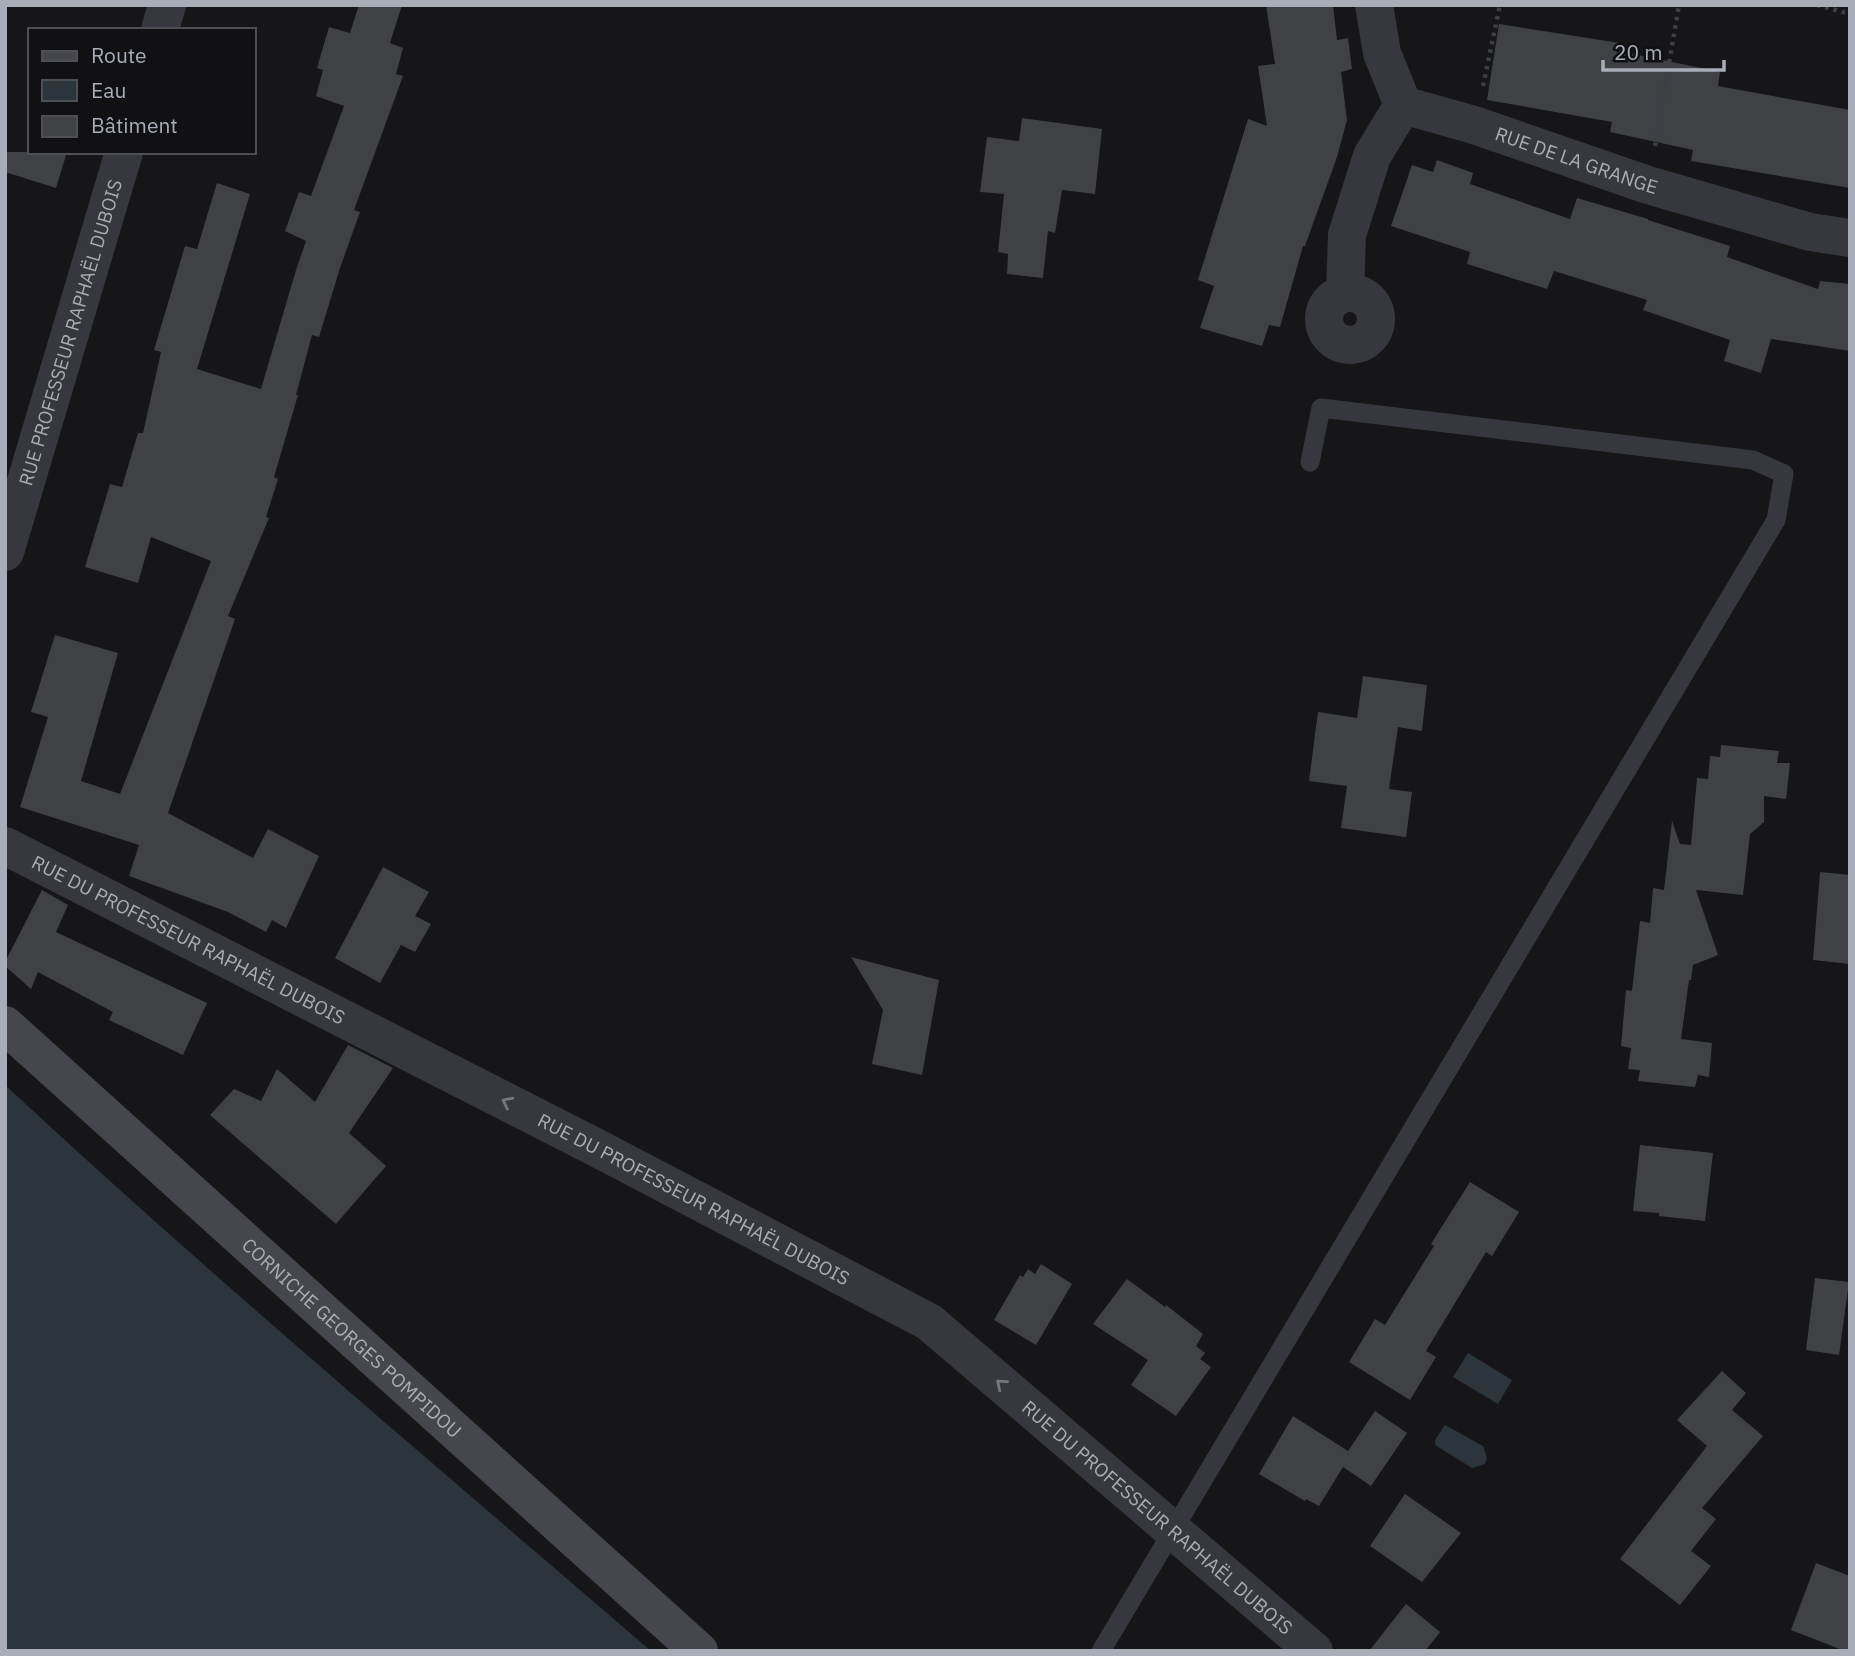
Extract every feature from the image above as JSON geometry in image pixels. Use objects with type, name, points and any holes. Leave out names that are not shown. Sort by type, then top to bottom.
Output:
[{"type":"main road","name":"CORNICHE GEORGES POMPIDOU","points":[[5,1026],[699,1651]]},
{"type":"street","points":[[161,28],[167,5]]},
{"type":"street","points":[[1345,293],[1347,235],[1372,156],[1404,105],[1382,52],[1374,5]]},
{"type":"street","name":"RUE DE LA GRANGE","points":[[1404,105],[1475,125],[1648,185],[1810,232],[1850,238]]},
{"type":"street","name":"RUE PROFESSEUR RAPHAËL DUBOIS","points":[[5,552],[123,154]]},
{"type":"street","name":"RUE DU PROFESSEUR RAPHAËL DUBOIS","points":[[5,846],[610,1155],[929,1322],[1314,1651]]},
{"type":"lane","points":[[1101,1651],[1776,520],[1784,474],[1754,460],[1321,408],[1310,462]]},
{"type":"path","points":[[1475,125],[1500,5]]},
{"type":"path","points":[[1648,185],[1679,5]]},
{"type":"path","points":[[1817,5],[1850,15]]},
{"type":"water","points":[[5,1085],[244,1300],[651,1651],[5,1651]]},
{"type":"water","points":[[1468,1353],[1512,1380],[1498,1404],[1453,1377]]},
{"type":"water","points":[[1445,1425],[1483,1446],[1487,1458],[1485,1464],[1472,1468],[1435,1445],[1435,1440]]},
{"type":"building","points":[[359,5],[402,5],[390,43],[403,48],[396,74],[403,76],[354,210],[360,212],[319,337],[312,335],[274,477],[278,479],[266,517],[269,518],[228,616],[235,619],[168,813],[253,858],[268,829],[319,856],[286,928],[272,920],[266,932],[228,912],[129,876],[139,845],[20,807],[48,717],[31,712],[55,635],[118,653],[81,781],[120,794],[211,561],[151,537],[138,583],[85,567],[110,484],[122,487],[138,433],[143,433],[161,352],[154,350],[185,246],[197,249],[217,183],[250,194],[197,369],[261,389],[306,241],[285,231],[299,192],[311,196],[344,106],[316,96],[323,70],[317,68],[329,27],[350,33]]},
{"type":"building","points":[[1266,5],[1333,5],[1337,40],[1348,38],[1352,69],[1341,72],[1347,120],[1337,157],[1303,246],[1280,327],[1269,325],[1262,346],[1200,328],[1214,286],[1198,280],[1248,119],[1267,126],[1258,66],[1275,64]]},
{"type":"building","points":[[1499,24],[1626,44],[1624,52],[1720,72],[1718,86],[1850,110],[1850,188],[1691,161],[1693,150],[1610,132],[1612,122],[1487,100]]},
{"type":"building","points":[[1022,118],[1102,129],[1095,194],[1062,190],[1055,233],[1048,231],[1043,278],[1007,274],[1008,254],[998,252],[1004,194],[980,192],[987,137],[1019,141]]},
{"type":"building","points":[[5,152],[66,154],[56,188],[5,172]]},
{"type":"building","points":[[1437,160],[1473,173],[1470,184],[1570,219],[1577,198],[1730,246],[1727,257],[1818,289],[1820,281],[1850,284],[1850,351],[1771,339],[1761,373],[1724,361],[1730,340],[1643,310],[1647,300],[1554,271],[1547,289],[1467,264],[1470,252],[1391,226],[1412,165],[1433,172]]},
{"type":"building","points":[[1363,676],[1427,685],[1422,731],[1398,727],[1389,789],[1412,792],[1406,837],[1341,828],[1347,786],[1309,781],[1318,712],[1357,718]]},
{"type":"building","points":[[1721,745],[1779,751],[1777,763],[1790,763],[1786,799],[1764,796],[1764,822],[1750,834],[1743,895],[1696,890],[1718,955],[1693,965],[1681,1039],[1712,1043],[1709,1077],[1698,1075],[1695,1087],[1638,1081],[1640,1070],[1628,1069],[1631,1048],[1621,1046],[1626,990],[1632,991],[1640,921],[1650,923],[1653,888],[1664,890],[1672,821],[1680,844],[1691,845],[1697,778],[1708,779],[1710,756],[1720,757]]},
{"type":"building","points":[[383,867],[429,892],[415,916],[431,924],[415,952],[401,945],[380,983],[335,958]]},
{"type":"building","points":[[1820,872],[1850,875],[1850,964],[1813,960]]},
{"type":"building","points":[[42,890],[68,905],[56,932],[207,1003],[183,1055],[109,1020],[113,1012],[38,972],[31,989],[5,966]]},
{"type":"building","points":[[851,957],[939,980],[922,1075],[872,1064],[883,1010]]},
{"type":"building","points":[[348,1045],[393,1068],[349,1133],[386,1166],[336,1224],[210,1115],[234,1089],[261,1101],[277,1069],[315,1102]]},
{"type":"building","points":[[1640,1145],[1713,1153],[1705,1221],[1633,1211]]},
{"type":"building","points":[[1470,1182],[1519,1212],[1492,1256],[1486,1252],[1426,1351],[1436,1357],[1410,1400],[1349,1362],[1375,1319],[1385,1325]]},
{"type":"building","points":[[1041,1264],[1072,1284],[1036,1345],[994,1320],[1020,1275],[1023,1277],[1028,1269],[1035,1274]]},
{"type":"building","points":[[1815,1278],[1849,1282],[1839,1355],[1806,1350]]},
{"type":"building","points":[[1127,1279],[1203,1334],[1196,1346],[1205,1353],[1200,1359],[1211,1367],[1176,1416],[1131,1385],[1148,1360],[1093,1324]]},
{"type":"building","points":[[1722,1371],[1746,1393],[1732,1410],[1763,1436],[1702,1508],[1716,1519],[1691,1551],[1711,1566],[1680,1605],[1620,1559],[1707,1446],[1677,1420]]},
{"type":"building","points":[[1375,1411],[1407,1433],[1371,1486],[1343,1467],[1319,1506],[1306,1499],[1305,1501],[1259,1474],[1293,1416],[1348,1451]]},
{"type":"building","points":[[1405,1494],[1461,1533],[1422,1582],[1370,1546]]},
{"type":"building","points":[[1816,1563],[1850,1576],[1850,1651],[1791,1630]]},
{"type":"building","points":[[1406,1604],[1440,1632],[1425,1651],[1369,1651]]}]
